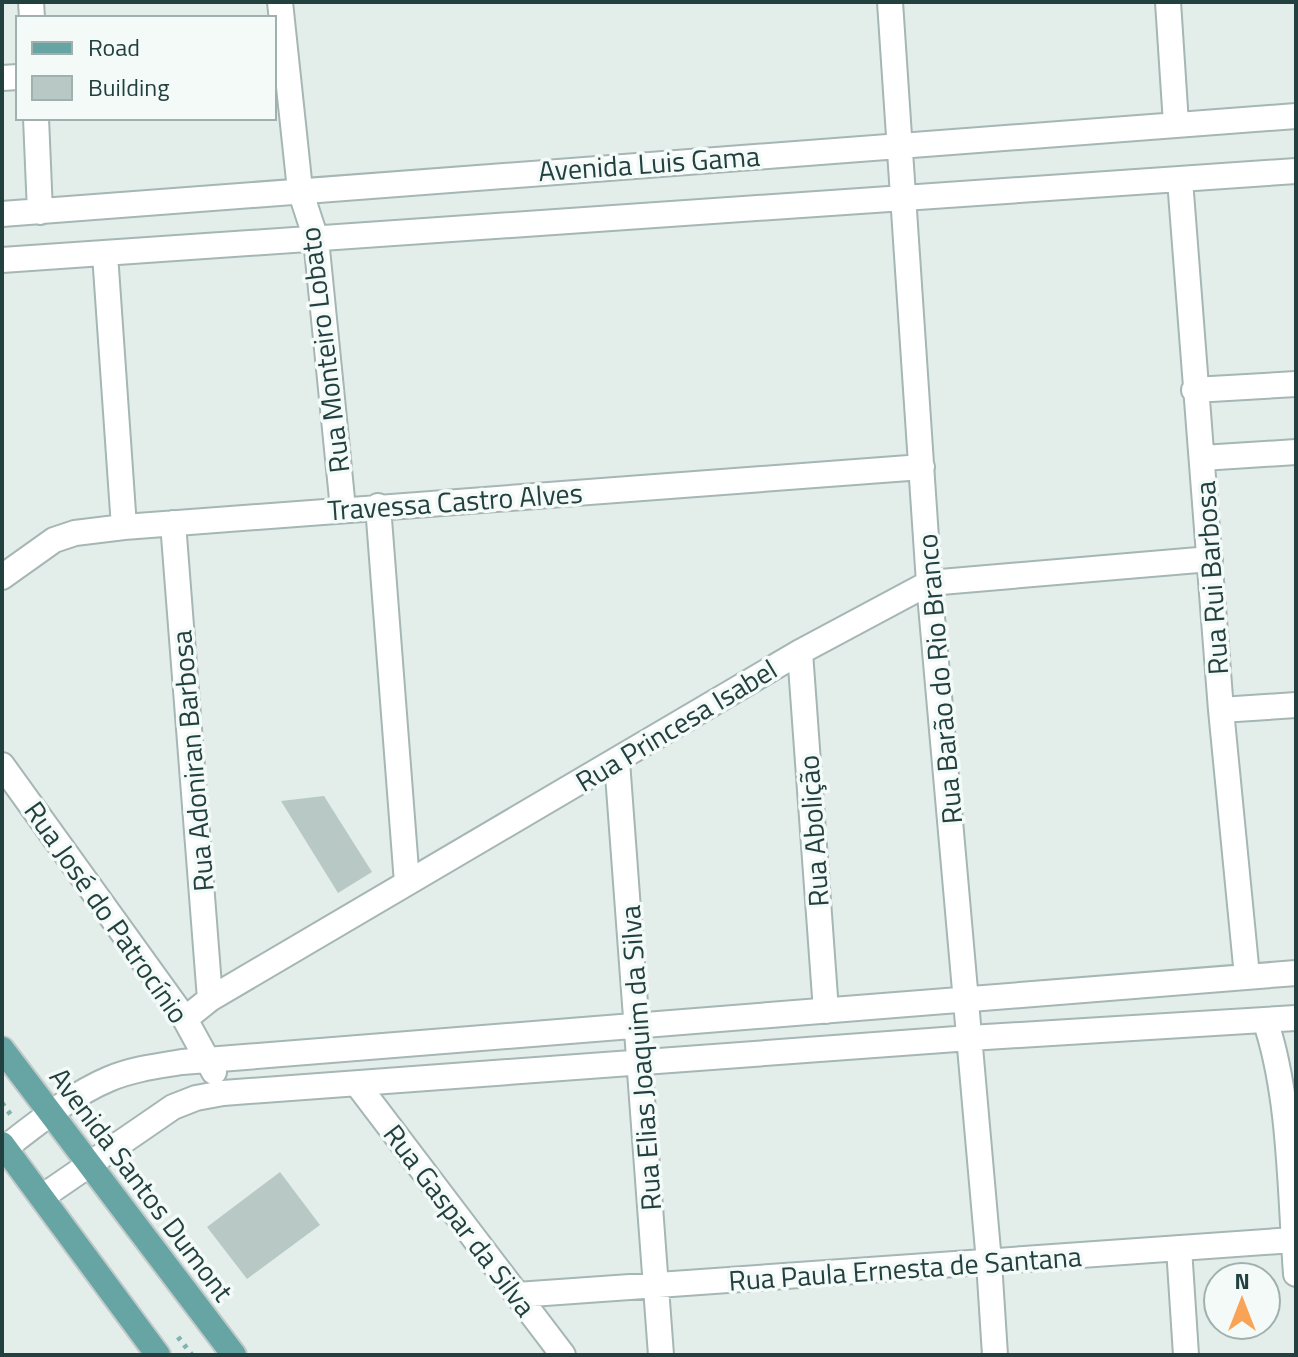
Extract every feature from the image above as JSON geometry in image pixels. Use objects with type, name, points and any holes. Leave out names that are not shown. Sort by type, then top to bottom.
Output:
[{"type":"main road","name":"Avenida Santos Dumont","points":[[2,1049],[234,1355]]},
{"type":"main road","points":[[4,1146],[158,1355]]},
{"type":"street","name":"Rua Monteiro Lobato","points":[[280,2],[300,190],[316,239],[343,509]]},
{"type":"street","name":"Rua Barão do Rio Branco","points":[[890,2],[929,583],[995,1355]]},
{"type":"street","points":[[1168,2],[1176,124]]},
{"type":"street","name":"Avenida Luis Gama","points":[[2,214],[1296,116]]},
{"type":"street","points":[[36,120],[40,212]]},
{"type":"street","name":"Avenida Luis Gama","points":[[2,260],[1296,171]]},
{"type":"street","name":"Rua Rui Barbosa","points":[[1180,180],[1194,390],[1247,976]]},
{"type":"street","points":[[105,254],[124,527]]},
{"type":"street","points":[[1194,390],[1296,384]]},
{"type":"street","points":[[1202,458],[1296,452]]},
{"type":"street","name":"Travessa Castro Alves","points":[[2,577],[54,540],[75,533],[124,527],[922,467]]},
{"type":"street","name":"Rua Monteiro Lobato","points":[[378,506],[407,883]]},
{"type":"street","name":"Rua Adoniran Barbosa","points":[[173,523],[210,999]]},
{"type":"street","name":"Rua Princesa Isabel","points":[[185,1019],[210,999],[800,652],[929,583],[1210,559]]},
{"type":"street","name":"Rua Abolição","points":[[800,652],[826,1011]]},
{"type":"street","points":[[1221,710],[1296,705]]},
{"type":"street","name":"Rua Elias Joaquim da Silva","points":[[617,761],[661,1355]]},
{"type":"street","name":"Rua José do Patrocínio","points":[[2,765],[185,1019],[209,1060],[223,1093]]},
{"type":"street","points":[[4,1146],[108,1079],[142,1069],[209,1060],[1296,973]]},
{"type":"street","points":[[42,1197],[173,1107],[196,1098],[223,1093],[970,1038],[1296,1018]]},
{"type":"street","points":[[1265,1020],[1274,1048],[1282,1096],[1296,1274]]},
{"type":"street","name":"Rua Gaspar da Silva","points":[[357,1084],[563,1355]]},
{"type":"street","name":"Rua Paula Ernesta de Santana","points":[[517,1295],[1293,1240]]},
{"type":"street","points":[[1179,1248],[1186,1355]]},
{"type":"building","points":[[324,796],[372,872],[338,893],[281,801]]},
{"type":"building","points":[[280,1172],[320,1225],[247,1279],[207,1227]]}]
